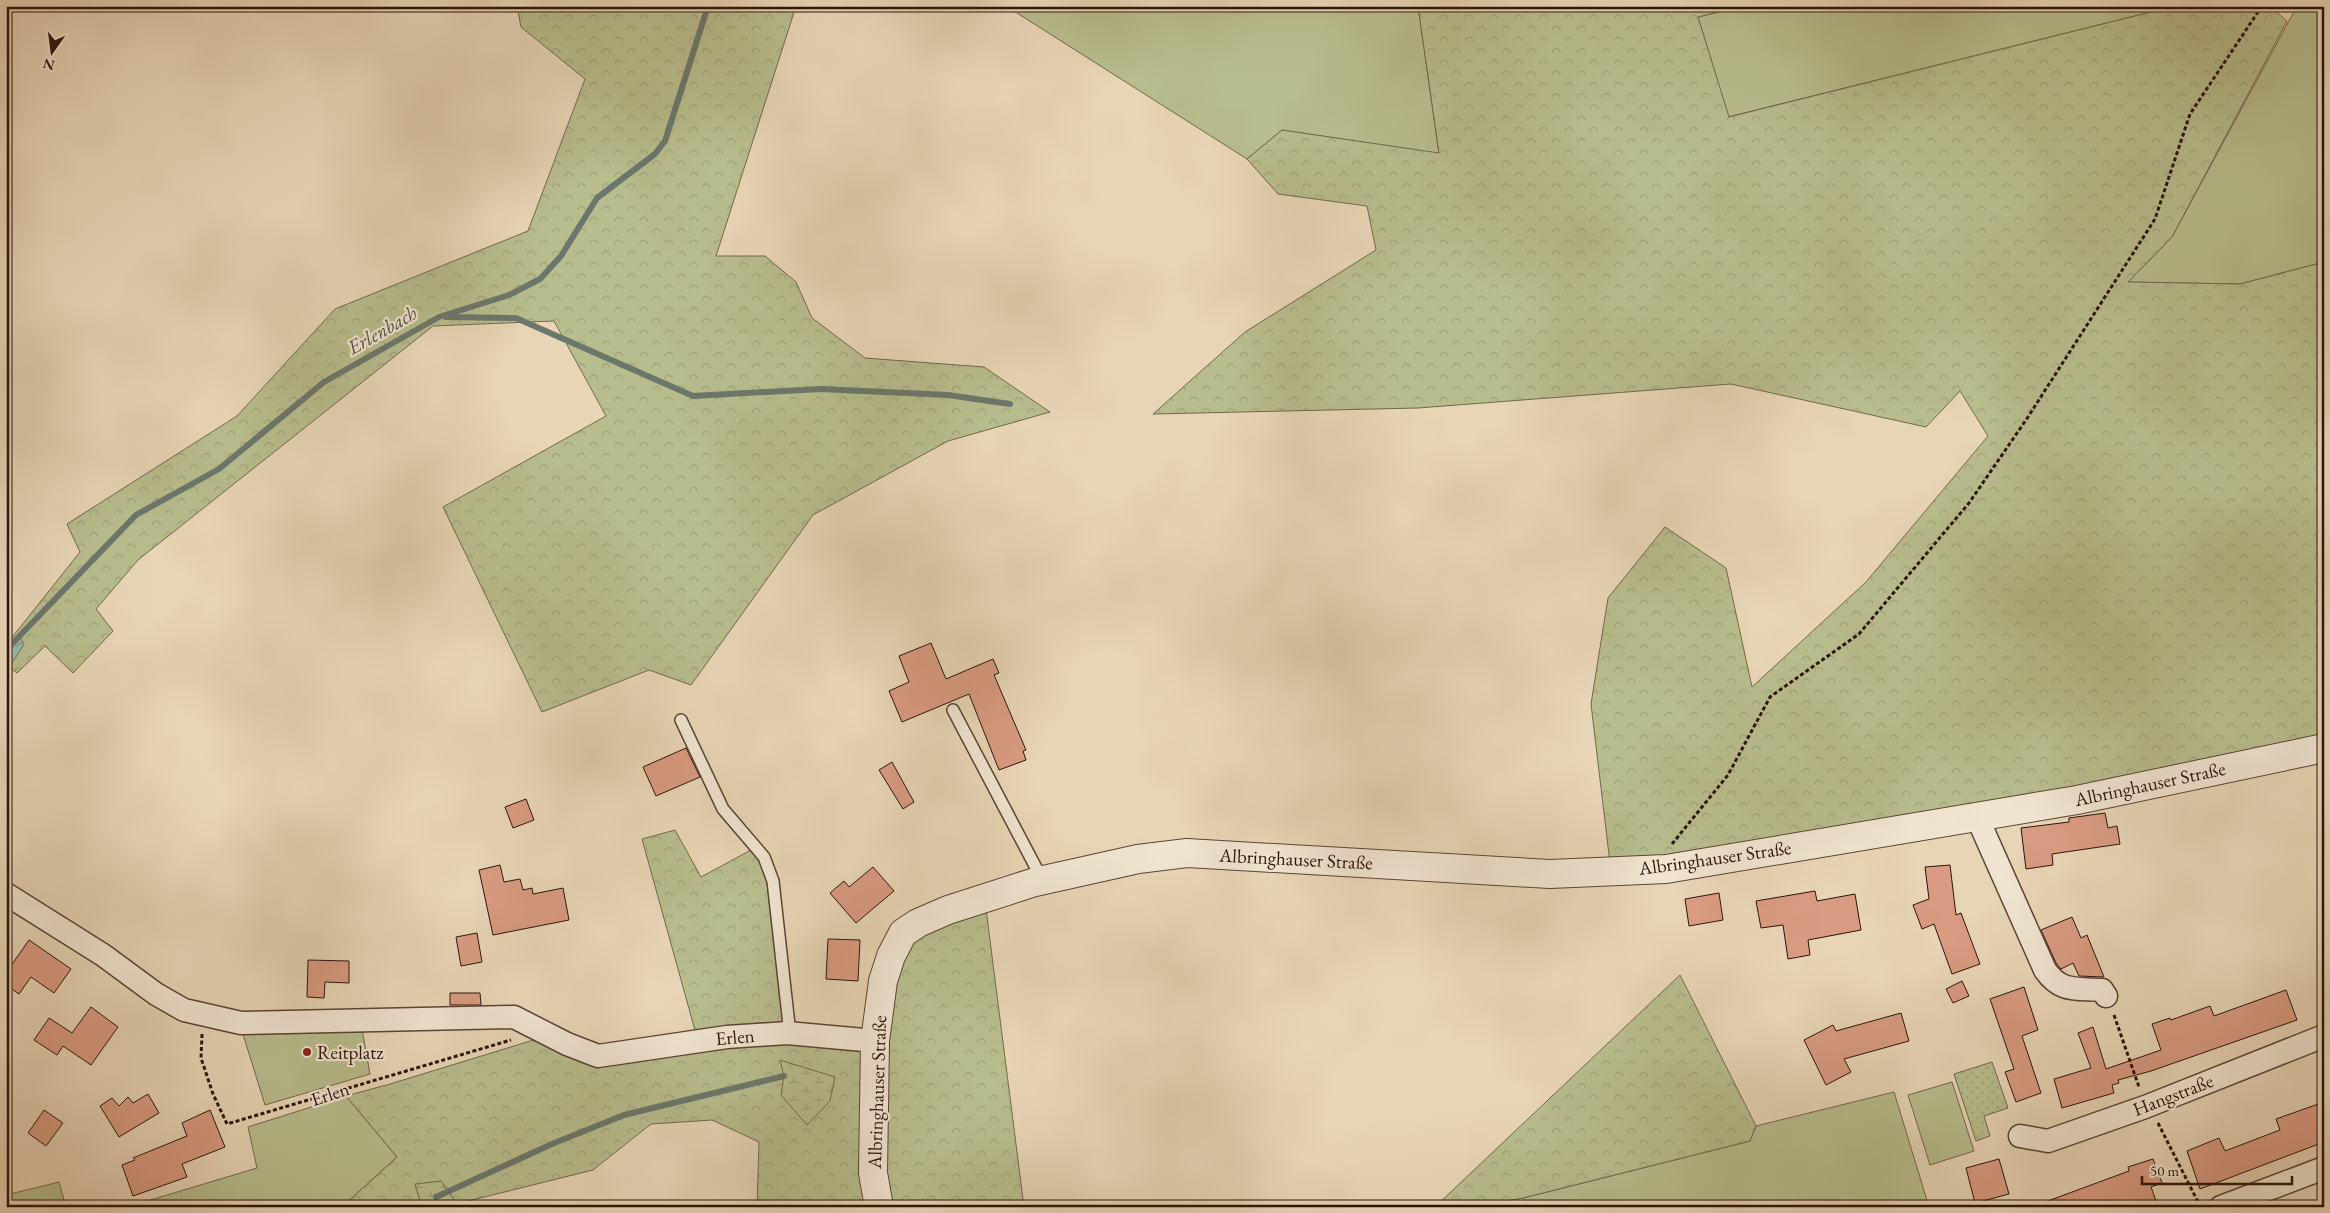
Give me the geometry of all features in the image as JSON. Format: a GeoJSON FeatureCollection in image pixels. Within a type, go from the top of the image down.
{"type":"FeatureCollection","features":[{"type":"Feature","properties":{"kind":"street","name":"Albringhauser Straße"},"geometry":{"type":"LineString","coordinates":[[879,1207],[873,1173],[875,1041],[883,980],[891,956],[903,933],[918,923],[948,910],[1043,881],[1138,859],[1187,853],[1550,874],[1666,869],[2077,800],[2324,748]]}},
{"type":"Feature","properties":{"kind":"street"},"geometry":{"type":"LineString","coordinates":[[1976,817],[2045,970],[2053,982],[2061,987],[2102,990],[2106,996]]}},
{"type":"Feature","properties":{"kind":"street","name":"Erlen"},"geometry":{"type":"LineString","coordinates":[[6,894],[103,956],[156,994],[184,1010],[202,1016],[240,1023],[514,1017],[567,1044],[598,1056],[718,1038],[790,1034],[875,1041]]}},
{"type":"Feature","properties":{"kind":"street","name":"Hangstraße"},"geometry":{"type":"LineString","coordinates":[[2020,1136],[2048,1141],[2147,1106],[2324,1036]]}},
{"type":"Feature","properties":{"kind":"street"},"geometry":{"type":"LineString","coordinates":[[2221,1207],[2324,1168]]}},
{"type":"Feature","properties":{"kind":"lane"},"geometry":{"type":"LineString","coordinates":[[953,710],[1043,881]]}},
{"type":"Feature","properties":{"kind":"lane"},"geometry":{"type":"LineString","coordinates":[[681,720],[723,809],[764,857],[773,881],[790,1034]]}},
{"type":"Feature","properties":{"kind":"path"},"geometry":{"type":"LineString","coordinates":[[1666,869],[1664,854],[1728,775],[1770,697],[1860,634],[1962,511],[1984,481],[2026,420],[2155,220],[2190,114],[2262,6]]}},
{"type":"Feature","properties":{"kind":"path"},"geometry":{"type":"LineString","coordinates":[[2106,996],[2147,1106],[2200,1207]]}},
{"type":"Feature","properties":{"kind":"path","name":"Erlen"},"geometry":{"type":"LineString","coordinates":[[202,1016],[201,1058],[213,1094],[228,1124],[542,1030]]}},
{"type":"Feature","properties":{"kind":"green space"},"geometry":{"type":"Polygon","coordinates":[[[517,6],[796,6],[716,256],[765,256],[796,282],[812,318],[865,358],[984,367],[1050,412],[948,441],[813,515],[691,685],[649,670],[542,712],[443,507],[606,416],[554,321],[433,326],[138,560],[96,609],[113,631],[73,673],[45,646],[17,673],[6,664],[6,645],[80,552],[67,524],[237,416],[335,309],[528,231],[585,79],[521,27],[517,6]]]}},
{"type":"Feature","properties":{"kind":"green space"},"geometry":{"type":"Polygon","coordinates":[[[1006,6],[1418,6],[1439,154],[1282,130],[1247,159],[1006,6]]]}},
{"type":"Feature","properties":{"kind":"green space"},"geometry":{"type":"Polygon","coordinates":[[[1418,6],[1743,6],[1698,17],[1729,117],[2175,6],[2269,6],[2287,21],[2172,237],[2128,282],[2240,284],[2324,262],[2324,736],[2049,795],[1694,859],[1610,863],[1591,704],[1608,598],[1665,527],[1726,568],[1752,687],[1866,582],[1988,436],[1960,391],[1926,427],[1731,384],[1418,408],[1153,414],[1245,332],[1376,250],[1367,206],[1278,194],[1247,159],[1282,130],[1439,153],[1418,6]]]}},
{"type":"Feature","properties":{"kind":"green space"},"geometry":{"type":"Polygon","coordinates":[[[1743,6],[2175,6],[1728,117],[1698,17],[1743,6]]]}},
{"type":"Feature","properties":{"kind":"green space"},"geometry":{"type":"Polygon","coordinates":[[[2297,6],[2324,6],[2324,262],[2240,284],[2128,282],[2172,237],[2297,6]]]}},
{"type":"Feature","properties":{"kind":"green space"},"geometry":{"type":"Polygon","coordinates":[[[675,830],[701,877],[751,850],[759,860],[767,882],[784,1027],[696,1034],[642,839],[675,830]]]}},
{"type":"Feature","properties":{"kind":"green space"},"geometry":{"type":"Polygon","coordinates":[[[986,909],[1024,1207],[757,1207],[759,1142],[712,1120],[651,1124],[593,1170],[444,1207],[342,1207],[397,1157],[346,1096],[540,1038],[595,1061],[803,1040],[885,1045],[892,981],[907,943],[926,930],[986,909]]]}},
{"type":"Feature","properties":{"kind":"green space"},"geometry":{"type":"Polygon","coordinates":[[[1680,975],[1756,1126],[1750,1141],[1523,1198],[1477,1207],[1435,1207],[1680,975]]]}},
{"type":"Feature","properties":{"kind":"green space","name":"Reitplatz"},"geometry":{"type":"Polygon","coordinates":[[[362,1029],[370,1074],[265,1105],[242,1031],[362,1029]]]}},
{"type":"Feature","properties":{"kind":"green space"},"geometry":{"type":"Polygon","coordinates":[[[780,1060],[835,1077],[830,1101],[807,1125],[781,1095],[784,1076],[780,1060]]]}},
{"type":"Feature","properties":{"kind":"green space"},"geometry":{"type":"Polygon","coordinates":[[[1992,1062],[2008,1108],[1984,1116],[1990,1136],[1976,1141],[1954,1074],[1992,1062]]]}},
{"type":"Feature","properties":{"kind":"green space"},"geometry":{"type":"Polygon","coordinates":[[[1952,1082],[1974,1151],[1930,1165],[1908,1095],[1952,1082]]]}},
{"type":"Feature","properties":{"kind":"green space"},"geometry":{"type":"Polygon","coordinates":[[[1894,1092],[1929,1207],[1525,1207],[1523,1198],[1750,1141],[1756,1126],[1894,1092]]]}},
{"type":"Feature","properties":{"kind":"green space"},"geometry":{"type":"Polygon","coordinates":[[[346,1096],[397,1157],[342,1207],[127,1207],[257,1168],[248,1127],[346,1096]]]}},
{"type":"Feature","properties":{"kind":"green space"},"geometry":{"type":"Polygon","coordinates":[[[441,1181],[457,1204],[444,1207],[422,1207],[415,1184],[441,1181]]]}},
{"type":"Feature","properties":{"kind":"green space"},"geometry":{"type":"Polygon","coordinates":[[[59,1182],[66,1207],[6,1207],[6,1195],[59,1182]]]}},
{"type":"Feature","properties":{"kind":"water"},"geometry":{"type":"Polygon","coordinates":[[[15,638],[21,639],[24,644],[6,673],[6,651],[15,638]]]}},
{"type":"Feature","properties":{"kind":"building"},"geometry":{"type":"Polygon","coordinates":[[[931,643],[946,679],[993,659],[999,673],[994,675],[1026,750],[1023,751],[1026,760],[999,770],[969,694],[902,722],[889,691],[909,682],[899,656],[931,643]]]}},
{"type":"Feature","properties":{"kind":"building"},"geometry":{"type":"Polygon","coordinates":[[[686,748],[700,777],[656,796],[643,767],[686,748]]]}},
{"type":"Feature","properties":{"kind":"building"},"geometry":{"type":"Polygon","coordinates":[[[892,762],[914,802],[903,809],[879,770],[892,762]]]}},
{"type":"Feature","properties":{"kind":"building"},"geometry":{"type":"Polygon","coordinates":[[[526,799],[534,820],[513,828],[505,807],[526,799]]]}},
{"type":"Feature","properties":{"kind":"building"},"geometry":{"type":"Polygon","coordinates":[[[2105,813],[2108,828],[2117,826],[2120,844],[2052,854],[2053,865],[2026,869],[2021,828],[2069,822],[2069,818],[2105,813]]]}},
{"type":"Feature","properties":{"kind":"building"},"geometry":{"type":"Polygon","coordinates":[[[500,865],[504,882],[520,879],[523,890],[532,888],[533,894],[563,888],[569,920],[493,935],[479,870],[500,865]]]}},
{"type":"Feature","properties":{"kind":"building"},"geometry":{"type":"Polygon","coordinates":[[[1950,865],[1956,915],[1961,913],[1980,964],[1952,974],[1934,924],[1922,929],[1913,905],[1929,899],[1925,867],[1950,865]]]}},
{"type":"Feature","properties":{"kind":"building"},"geometry":{"type":"Polygon","coordinates":[[[873,867],[894,891],[856,923],[830,893],[844,881],[849,887],[873,867]]]}},
{"type":"Feature","properties":{"kind":"building"},"geometry":{"type":"Polygon","coordinates":[[[1815,891],[1817,901],[1855,894],[1861,930],[1808,940],[1810,955],[1788,959],[1783,925],[1761,928],[1756,901],[1815,891]]]}},
{"type":"Feature","properties":{"kind":"building"},"geometry":{"type":"Polygon","coordinates":[[[1719,893],[1723,920],[1689,926],[1685,899],[1719,893]]]}},
{"type":"Feature","properties":{"kind":"building"},"geometry":{"type":"Polygon","coordinates":[[[2072,917],[2081,938],[2087,935],[2104,977],[2079,976],[2073,963],[2061,969],[2056,963],[2041,930],[2072,917]]]}},
{"type":"Feature","properties":{"kind":"building"},"geometry":{"type":"Polygon","coordinates":[[[477,933],[482,962],[461,966],[456,937],[477,933]]]}},
{"type":"Feature","properties":{"kind":"building"},"geometry":{"type":"Polygon","coordinates":[[[828,939],[860,940],[858,981],[826,979],[828,939]]]}},
{"type":"Feature","properties":{"kind":"building"},"geometry":{"type":"Polygon","coordinates":[[[29,940],[71,969],[54,993],[31,977],[19,994],[6,985],[6,973],[29,940]]]}},
{"type":"Feature","properties":{"kind":"building"},"geometry":{"type":"Polygon","coordinates":[[[308,960],[349,961],[349,983],[325,982],[324,998],[307,997],[308,960]]]}},
{"type":"Feature","properties":{"kind":"building"},"geometry":{"type":"Polygon","coordinates":[[[1962,981],[1969,996],[1953,1003],[1946,989],[1962,981]]]}},
{"type":"Feature","properties":{"kind":"building"},"geometry":{"type":"Polygon","coordinates":[[[2024,987],[2038,1030],[2022,1036],[2041,1093],[2016,1102],[2005,1072],[2014,1069],[1990,999],[2024,987]]]}},
{"type":"Feature","properties":{"kind":"building"},"geometry":{"type":"Polygon","coordinates":[[[2286,990],[2297,1020],[2151,1071],[2118,1080],[2119,1083],[2112,1085],[2114,1093],[2062,1108],[2054,1079],[2091,1068],[2078,1033],[2093,1027],[2106,1069],[2161,1050],[2152,1024],[2170,1018],[2171,1020],[2210,1006],[2214,1016],[2286,990]]]}},
{"type":"Feature","properties":{"kind":"building"},"geometry":{"type":"Polygon","coordinates":[[[450,993],[480,993],[481,1005],[450,1005],[450,993]]]}},
{"type":"Feature","properties":{"kind":"building"},"geometry":{"type":"Polygon","coordinates":[[[91,1007],[118,1027],[91,1065],[63,1046],[57,1055],[34,1040],[49,1018],[72,1033],[91,1007]]]}},
{"type":"Feature","properties":{"kind":"building"},"geometry":{"type":"Polygon","coordinates":[[[1901,1013],[1909,1041],[1844,1059],[1851,1072],[1826,1085],[1804,1040],[1833,1025],[1836,1031],[1901,1013]]]}},
{"type":"Feature","properties":{"kind":"building"},"geometry":{"type":"Polygon","coordinates":[[[148,1094],[159,1113],[119,1137],[100,1106],[112,1098],[119,1106],[128,1097],[133,1103],[148,1094]]]}},
{"type":"Feature","properties":{"kind":"building"},"geometry":{"type":"Polygon","coordinates":[[[2324,1102],[2324,1142],[2200,1189],[2187,1151],[2219,1138],[2225,1151],[2280,1130],[2276,1119],[2324,1102]]]}},
{"type":"Feature","properties":{"kind":"building"},"geometry":{"type":"Polygon","coordinates":[[[44,1110],[63,1123],[46,1146],[28,1133],[44,1110]]]}},
{"type":"Feature","properties":{"kind":"building"},"geometry":{"type":"Polygon","coordinates":[[[210,1110],[225,1147],[182,1164],[187,1177],[133,1196],[122,1165],[135,1160],[133,1158],[187,1136],[182,1123],[210,1110]]]}},
{"type":"Feature","properties":{"kind":"building"},"geometry":{"type":"Polygon","coordinates":[[[1999,1159],[2009,1194],[1975,1203],[1966,1168],[1999,1159]]]}},
{"type":"Feature","properties":{"kind":"building"},"geometry":{"type":"Polygon","coordinates":[[[2153,1159],[2162,1183],[2151,1187],[2156,1201],[2141,1207],[2037,1207],[2037,1205],[2129,1171],[2128,1167],[2153,1159]]]}},
{"type":"Feature","properties":{"kind":"waterway","name":"Erlenbach"},"geometry":{"type":"LineString","coordinates":[[6,650],[136,515],[219,469],[324,382],[439,317],[509,295],[540,279],[561,256],[597,198],[655,154],[665,141],[708,6]]}},
{"type":"Feature","properties":{"kind":"waterway"},"geometry":{"type":"LineString","coordinates":[[446,317],[516,318],[693,396],[821,389],[948,395],[1010,404]]}},
{"type":"Feature","properties":{"kind":"waterway"},"geometry":{"type":"LineString","coordinates":[[436,1197],[552,1144],[624,1115],[784,1076]]}},
{"type":"Feature","properties":{"kind":"place","name":"Reitplatz"},"geometry":{"type":"Point","coordinates":[307,1052]}}]}
